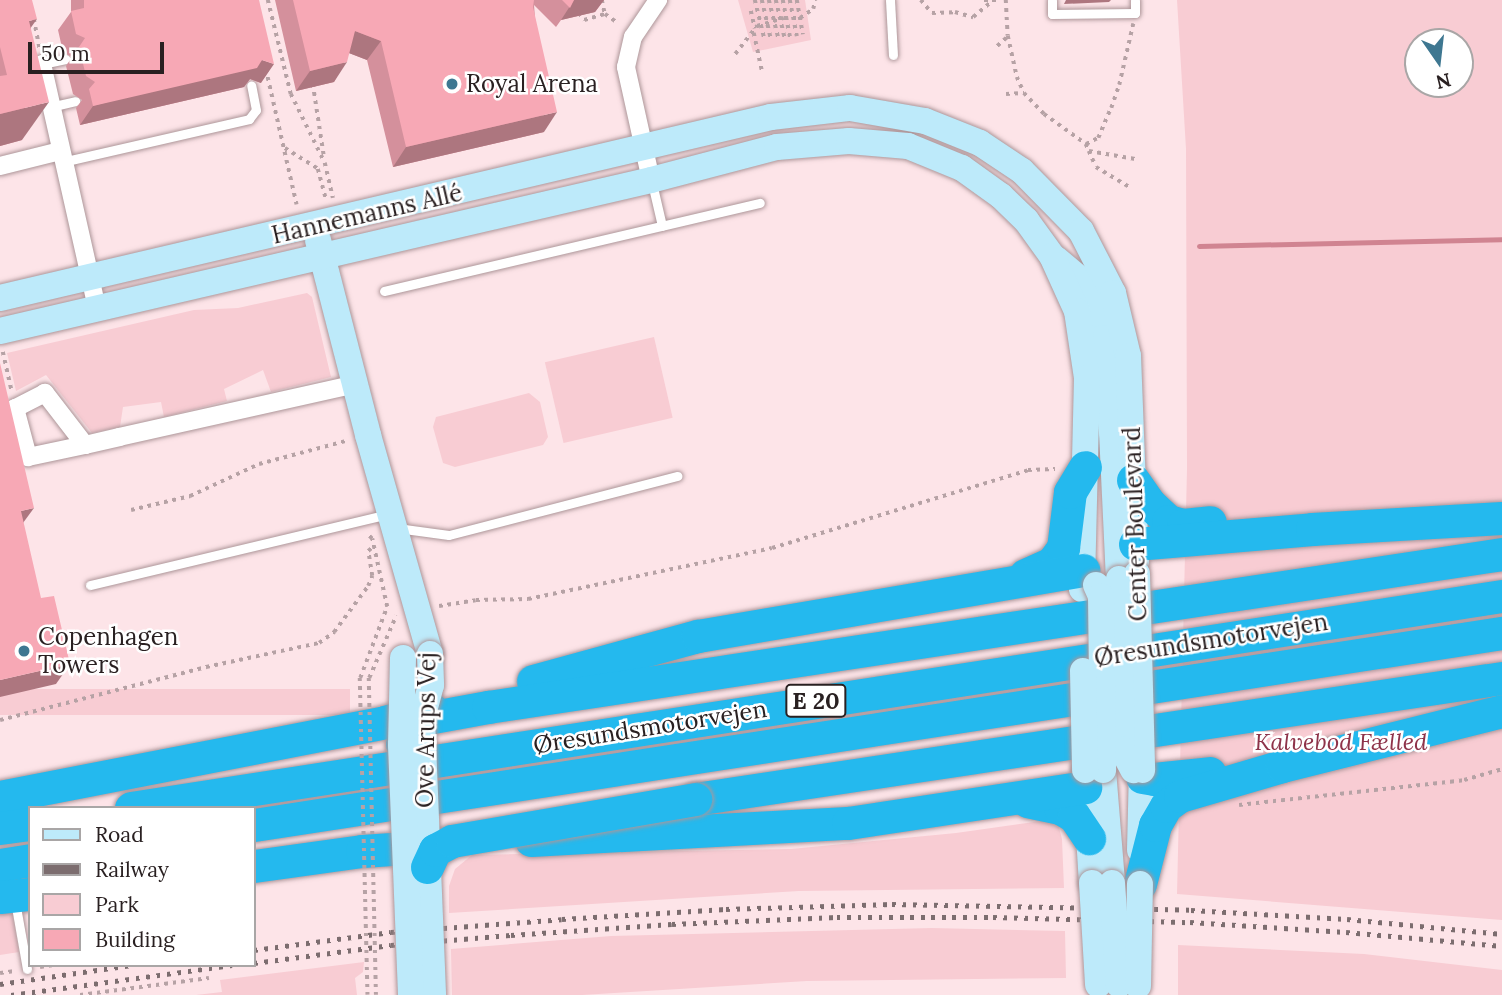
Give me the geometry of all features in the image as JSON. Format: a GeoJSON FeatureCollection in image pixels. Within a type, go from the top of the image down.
{"type":"FeatureCollection","features":[{"type":"Feature","properties":{"kind":"highway"},"geometry":{"type":"LineString","coordinates":[[981,587],[1035,573],[1052,564],[1063,548],[1070,492],[1085,467]]}},
{"type":"Feature","properties":{"kind":"highway"},"geometry":{"type":"LineString","coordinates":[[1133,480],[1168,521],[1183,525],[1370,509],[1456,520]]}},
{"type":"Feature","properties":{"kind":"highway"},"geometry":{"type":"LineString","coordinates":[[0,797],[385,722],[698,636],[981,587],[1456,520],[1502,518]]}},
{"type":"Feature","properties":{"kind":"highway"},"geometry":{"type":"LineString","coordinates":[[401,745],[410,730],[422,719],[694,674],[1502,554]]}},
{"type":"Feature","properties":{"kind":"highway","name":"Øresundsmotorvejen"},"geometry":{"type":"LineString","coordinates":[[144,806],[1502,596]]}},
{"type":"Feature","properties":{"kind":"highway","name":"Øresundsmotorvejen"},"geometry":{"type":"LineString","coordinates":[[256,825],[1502,633]]}},
{"type":"Feature","properties":{"kind":"highway"},"geometry":{"type":"LineString","coordinates":[[427,867],[435,850],[452,841],[695,799],[1502,678]]}},
{"type":"Feature","properties":{"kind":"highway"},"geometry":{"type":"LineString","coordinates":[[1114,883],[1166,806],[1180,796],[1282,766],[1502,712]]}},
{"type":"Feature","properties":{"kind":"highway"},"geometry":{"type":"LineString","coordinates":[[1139,772],[1154,779],[1282,766]]}},
{"type":"Feature","properties":{"kind":"highway"},"geometry":{"type":"LineString","coordinates":[[256,866],[362,851],[595,835],[848,823],[1017,800],[1094,778]]}},
{"type":"Feature","properties":{"kind":"highway"},"geometry":{"type":"LineString","coordinates":[[1017,800],[1060,808],[1074,816],[1088,838]]}},
{"type":"Feature","properties":{"kind":"highway"},"geometry":{"type":"LineString","coordinates":[[0,828],[28,824]]}},
{"type":"Feature","properties":{"kind":"highway"},"geometry":{"type":"LineString","coordinates":[[0,865],[28,860]]}},
{"type":"Feature","properties":{"kind":"street"},"geometry":{"type":"LineString","coordinates":[[651,180],[627,75],[627,58],[634,35],[658,0]]}},
{"type":"Feature","properties":{"kind":"street"},"geometry":{"type":"LineString","coordinates":[[42,64],[97,308]]}},
{"type":"Feature","properties":{"kind":"street","name":"Hannemanns Allé"},"geometry":{"type":"LineString","coordinates":[[0,298],[326,216],[644,148],[771,117],[850,108],[925,121],[980,143],[1022,171]]}},
{"type":"Feature","properties":{"kind":"street","name":"Hannemanns Allé"},"geometry":{"type":"LineString","coordinates":[[0,331],[651,180],[777,147],[849,141],[908,146],[962,168],[1001,196]]}},
{"type":"Feature","properties":{"kind":"street"},"geometry":{"type":"LineString","coordinates":[[0,166],[61,156]]}},
{"type":"Feature","properties":{"kind":"street"},"geometry":{"type":"LineString","coordinates":[[1001,196],[1022,171]]}},
{"type":"Feature","properties":{"kind":"street","name":"Center Boulevard"},"geometry":{"type":"LineString","coordinates":[[1022,171],[1082,231],[1113,293],[1128,356],[1133,480],[1110,570],[1088,838],[1114,883],[1119,990]]}},
{"type":"Feature","properties":{"kind":"street","name":"Center Boulevard"},"geometry":{"type":"LineString","coordinates":[[1001,196],[1026,220],[1052,256],[1077,311],[1087,364],[1085,467],[1110,570],[1139,772],[1114,883],[1119,990]]}},
{"type":"Feature","properties":{"kind":"street","name":"Ove Arups Vej"},"geometry":{"type":"LineString","coordinates":[[326,216],[322,256],[368,435],[402,553],[411,618],[403,658],[401,745],[411,995]]}},
{"type":"Feature","properties":{"kind":"street"},"geometry":{"type":"LineString","coordinates":[[1052,256],[1085,283],[1102,338],[1112,432],[1110,570]]}},
{"type":"Feature","properties":{"kind":"street"},"geometry":{"type":"LineString","coordinates":[[85,444],[45,393],[15,408],[27,457],[356,384]]}},
{"type":"Feature","properties":{"kind":"street","name":"Ove Arups Vej"},"geometry":{"type":"LineString","coordinates":[[402,553],[409,610],[430,654],[429,701],[422,719],[433,995]]}},
{"type":"Feature","properties":{"kind":"street"},"geometry":{"type":"LineString","coordinates":[[1114,883],[1094,778],[1139,772]]}},
{"type":"Feature","properties":{"kind":"lane"},"geometry":{"type":"LineString","coordinates":[[890,0],[893,55]]}},
{"type":"Feature","properties":{"kind":"lane"},"geometry":{"type":"LineString","coordinates":[[1052,0],[1052,14],[1135,13],[1135,0]]}},
{"type":"Feature","properties":{"kind":"lane"},"geometry":{"type":"LineString","coordinates":[[42,64],[65,59]]}},
{"type":"Feature","properties":{"kind":"lane"},"geometry":{"type":"LineString","coordinates":[[61,156],[252,116],[256,110],[251,85]]}},
{"type":"Feature","properties":{"kind":"lane"},"geometry":{"type":"LineString","coordinates":[[50,107],[75,101]]}},
{"type":"Feature","properties":{"kind":"lane"},"geometry":{"type":"LineString","coordinates":[[651,180],[662,226]]}},
{"type":"Feature","properties":{"kind":"lane"},"geometry":{"type":"LineString","coordinates":[[384,291],[761,203]]}},
{"type":"Feature","properties":{"kind":"lane"},"geometry":{"type":"LineString","coordinates":[[90,585],[362,520],[393,520],[449,535],[677,476]]}},
{"type":"Feature","properties":{"kind":"lane"},"geometry":{"type":"LineString","coordinates":[[15,896],[27,969]]}},
{"type":"Feature","properties":{"kind":"path"},"geometry":{"type":"LineString","coordinates":[[268,0],[291,93],[325,163]]}},
{"type":"Feature","properties":{"kind":"path"},"geometry":{"type":"LineString","coordinates":[[602,0],[605,14],[618,23]]}},
{"type":"Feature","properties":{"kind":"path"},"geometry":{"type":"LineString","coordinates":[[755,0],[765,41]]}},
{"type":"Feature","properties":{"kind":"path"},"geometry":{"type":"LineString","coordinates":[[762,0],[771,39]]}},
{"type":"Feature","properties":{"kind":"path"},"geometry":{"type":"LineString","coordinates":[[769,0],[778,37]]}},
{"type":"Feature","properties":{"kind":"path"},"geometry":{"type":"LineString","coordinates":[[776,0],[785,39]]}},
{"type":"Feature","properties":{"kind":"path"},"geometry":{"type":"LineString","coordinates":[[783,0],[790,37]]}},
{"type":"Feature","properties":{"kind":"path"},"geometry":{"type":"LineString","coordinates":[[790,0],[797,36]]}},
{"type":"Feature","properties":{"kind":"path"},"geometry":{"type":"LineString","coordinates":[[797,0],[803,34]]}},
{"type":"Feature","properties":{"kind":"path"},"geometry":{"type":"LineString","coordinates":[[735,54],[761,25],[780,19],[800,18],[813,9],[815,0]]}},
{"type":"Feature","properties":{"kind":"path"},"geometry":{"type":"LineString","coordinates":[[921,0],[932,13],[955,12],[972,17],[992,1]]}},
{"type":"Feature","properties":{"kind":"path"},"geometry":{"type":"LineString","coordinates":[[982,9],[982,0],[999,0]]}},
{"type":"Feature","properties":{"kind":"path"},"geometry":{"type":"LineString","coordinates":[[1006,0],[1009,36],[1017,77],[1024,93],[1044,114],[1086,144],[1096,167],[1131,188]]}},
{"type":"Feature","properties":{"kind":"path"},"geometry":{"type":"LineString","coordinates":[[576,10],[584,20],[605,14]]}},
{"type":"Feature","properties":{"kind":"path"},"geometry":{"type":"LineString","coordinates":[[751,11],[762,70]]}},
{"type":"Feature","properties":{"kind":"path"},"geometry":{"type":"LineString","coordinates":[[33,13],[42,64]]}},
{"type":"Feature","properties":{"kind":"path"},"geometry":{"type":"LineString","coordinates":[[1086,144],[1098,138],[1119,85],[1135,13]]}},
{"type":"Feature","properties":{"kind":"path"},"geometry":{"type":"LineString","coordinates":[[622,30],[626,22]]}},
{"type":"Feature","properties":{"kind":"path"},"geometry":{"type":"LineString","coordinates":[[996,46],[1009,36]]}},
{"type":"Feature","properties":{"kind":"path"},"geometry":{"type":"LineString","coordinates":[[316,74],[312,87],[325,163],[326,216]]}},
{"type":"Feature","properties":{"kind":"path"},"geometry":{"type":"LineString","coordinates":[[1006,94],[1024,93]]}},
{"type":"Feature","properties":{"kind":"path"},"geometry":{"type":"LineString","coordinates":[[284,147],[318,169],[326,216]]}},
{"type":"Feature","properties":{"kind":"path"},"geometry":{"type":"LineString","coordinates":[[1089,151],[1135,159]]}},
{"type":"Feature","properties":{"kind":"path"},"geometry":{"type":"LineString","coordinates":[[1,344],[15,408]]}},
{"type":"Feature","properties":{"kind":"path"},"geometry":{"type":"LineString","coordinates":[[131,510],[190,496],[259,464],[368,435]]}},
{"type":"Feature","properties":{"kind":"path"},"geometry":{"type":"LineString","coordinates":[[376,995],[369,678],[409,610],[476,600],[528,599],[772,548],[1028,470],[1085,467]]}},
{"type":"Feature","properties":{"kind":"path"},"geometry":{"type":"LineString","coordinates":[[362,520],[374,546],[387,607],[360,678],[368,995]]}},
{"type":"Feature","properties":{"kind":"path"},"geometry":{"type":"LineString","coordinates":[[0,720],[205,667],[319,643],[334,632],[368,586],[372,576],[368,551],[374,546]]}},
{"type":"Feature","properties":{"kind":"path"},"geometry":{"type":"LineString","coordinates":[[1234,802],[1243,807],[1450,782],[1502,769]]}},
{"type":"Feature","properties":{"kind":"path"},"geometry":{"type":"LineString","coordinates":[[80,995],[209,978]]}},
{"type":"Feature","properties":{"kind":"green space"},"geometry":{"type":"Polygon","coordinates":[[[738,0],[805,0],[811,40],[753,52],[738,0]]]}},
{"type":"Feature","properties":{"kind":"green space","name":"Kalvebod Fælled"},"geometry":{"type":"Polygon","coordinates":[[[1177,0],[1502,0],[1502,920],[1177,894],[1187,469],[1186,149],[1177,0]]]}},
{"type":"Feature","properties":{"kind":"green space"},"geometry":{"type":"Polygon","coordinates":[[[307,293],[312,297],[331,377],[271,392],[263,370],[224,389],[227,401],[164,417],[161,402],[123,407],[120,427],[92,433],[46,375],[16,391],[7,353],[194,310],[238,308],[307,293]]]}},
{"type":"Feature","properties":{"kind":"green space"},"geometry":{"type":"Polygon","coordinates":[[[654,337],[673,418],[564,443],[545,362],[654,337]]]}},
{"type":"Feature","properties":{"kind":"green space"},"geometry":{"type":"Polygon","coordinates":[[[529,393],[540,402],[548,437],[543,445],[455,467],[443,463],[433,427],[436,417],[529,393]]]}},
{"type":"Feature","properties":{"kind":"green space"},"geometry":{"type":"Polygon","coordinates":[[[0,689],[350,689],[350,715],[0,715],[0,689]]]}},
{"type":"Feature","properties":{"kind":"green space"},"geometry":{"type":"Polygon","coordinates":[[[1048,820],[1058,824],[1062,839],[1064,888],[799,891],[449,913],[449,886],[455,869],[472,855],[791,849],[956,833],[1048,820]]]}},
{"type":"Feature","properties":{"kind":"green space"},"geometry":{"type":"Polygon","coordinates":[[[11,906],[19,952],[0,955],[0,907],[11,906]]]}},
{"type":"Feature","properties":{"kind":"green space"},"geometry":{"type":"Polygon","coordinates":[[[932,928],[1065,931],[1066,978],[807,981],[582,995],[452,995],[451,949],[611,936],[932,928]]]}},
{"type":"Feature","properties":{"kind":"green space"},"geometry":{"type":"Polygon","coordinates":[[[1178,945],[1364,954],[1502,970],[1502,995],[1178,995],[1178,945]]]}},
{"type":"Feature","properties":{"kind":"green space"},"geometry":{"type":"Polygon","coordinates":[[[364,962],[363,972],[355,978],[357,995],[196,995],[222,992],[220,980],[364,962]]]}},
{"type":"Feature","properties":{"kind":"building"},"geometry":{"type":"Polygon","coordinates":[[[0,0],[32,0],[37,19],[29,21],[49,102],[0,114],[0,76],[7,75],[0,47],[0,0]]]}},
{"type":"Feature","properties":{"kind":"building"},"geometry":{"type":"Polygon","coordinates":[[[84,0],[259,0],[274,64],[262,60],[257,68],[93,106],[89,89],[95,82],[86,76],[79,47],[85,38],[76,34],[71,11],[84,8],[84,0]]]}},
{"type":"Feature","properties":{"kind":"building","name":"Royal Arena"},"geometry":{"type":"Polygon","coordinates":[[[293,0],[534,0],[533,7],[557,112],[406,147],[381,41],[355,31],[347,62],[310,71],[293,0]]]}},
{"type":"Feature","properties":{"kind":"building"},"geometry":{"type":"Polygon","coordinates":[[[562,0],[574,0],[570,8],[562,0]]]}},
{"type":"Feature","properties":{"kind":"building"},"geometry":{"type":"Polygon","coordinates":[[[0,363],[34,508],[21,511],[41,598],[54,596],[70,664],[0,680],[0,363]]]}},
{"type":"Feature","properties":{"kind":"waterway"},"geometry":{"type":"LineString","coordinates":[[1199,246],[1502,239]]}},
{"type":"Feature","properties":{"kind":"railway"},"geometry":{"type":"LineString","coordinates":[[256,950],[391,932],[562,919],[726,909],[892,904],[1191,910],[1347,919],[1502,934]]}},
{"type":"Feature","properties":{"kind":"railway"},"geometry":{"type":"LineString","coordinates":[[256,963],[391,945],[511,935],[672,924],[837,917],[993,917],[1190,922],[1502,946]]}},
{"type":"Feature","properties":{"kind":"railway"},"geometry":{"type":"LineString","coordinates":[[0,984],[118,967]]}},
{"type":"Feature","properties":{"kind":"railway"},"geometry":{"type":"LineString","coordinates":[[11,995],[217,967]]}},
{"type":"Feature","properties":{"kind":"place","name":"Royal Arena"},"geometry":{"type":"Point","coordinates":[452,84]}},
{"type":"Feature","properties":{"kind":"place","name":"Copenhagen Towers"},"geometry":{"type":"Point","coordinates":[24,651]}}]}
